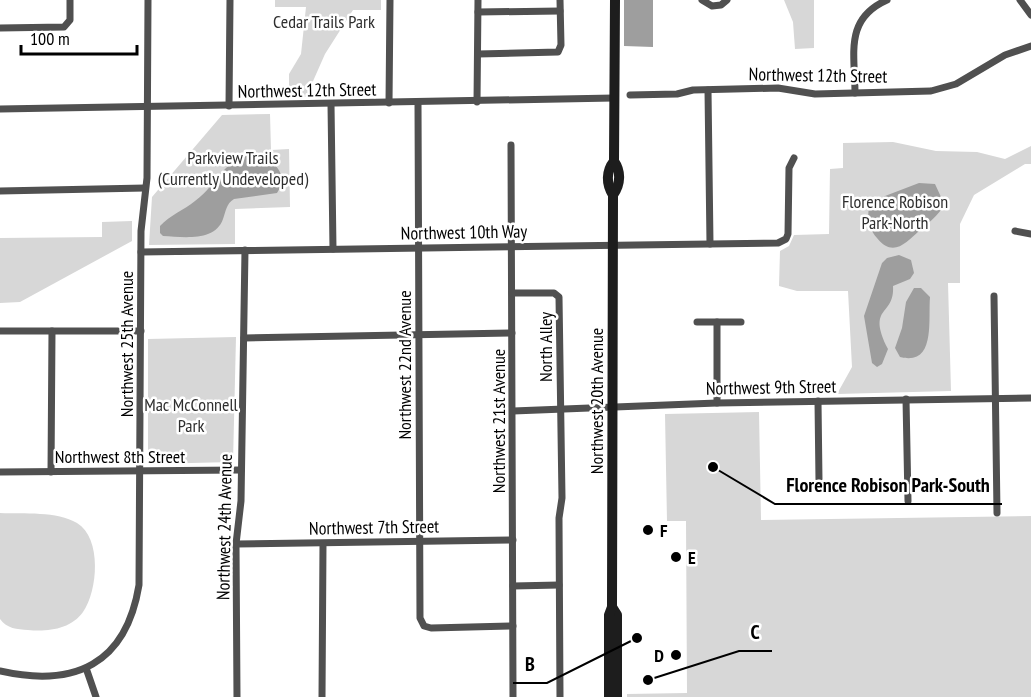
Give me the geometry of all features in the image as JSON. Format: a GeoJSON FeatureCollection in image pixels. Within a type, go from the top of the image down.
{"type":"FeatureCollection","features":[{"type":"Feature","properties":{"kind":"street"},"geometry":{"type":"LineString","coordinates":[[0,28],[64,27],[70,20],[70,0]]}},
{"type":"Feature","properties":{"kind":"street","name":"Northwest 25th Avenue"},"geometry":{"type":"LineString","coordinates":[[86,668],[115,645],[128,627],[139,585],[141,252],[145,189],[148,0]]}},
{"type":"Feature","properties":{"kind":"street"},"geometry":{"type":"LineString","coordinates":[[229,106],[230,0]]}},
{"type":"Feature","properties":{"kind":"street"},"geometry":{"type":"LineString","coordinates":[[389,103],[390,0]]}},
{"type":"Feature","properties":{"kind":"street"},"geometry":{"type":"LineString","coordinates":[[477,102],[478,0]]}},
{"type":"Feature","properties":{"kind":"street"},"geometry":{"type":"LineString","coordinates":[[478,54],[558,52],[561,45],[560,0]]}},
{"type":"Feature","properties":{"kind":"street","name":"Northwest 20th Avenue"},"geometry":{"type":"LineString","coordinates":[[609,697],[609,615],[612,607],[612,245],[613,195],[618,188],[619,168],[614,161],[615,0]]}},
{"type":"Feature","properties":{"kind":"street"},"geometry":{"type":"LineString","coordinates":[[702,0],[717,6],[727,0]]}},
{"type":"Feature","properties":{"kind":"street"},"geometry":{"type":"LineString","coordinates":[[855,93],[855,34],[861,18],[871,8],[887,0]]}},
{"type":"Feature","properties":{"kind":"street"},"geometry":{"type":"LineString","coordinates":[[1020,0],[1031,15]]}},
{"type":"Feature","properties":{"kind":"street"},"geometry":{"type":"LineString","coordinates":[[478,12],[560,11]]}},
{"type":"Feature","properties":{"kind":"street","name":"Northwest 12th Street"},"geometry":{"type":"LineString","coordinates":[[630,95],[778,88],[803,93],[922,92],[946,88],[975,75],[1012,51],[1031,46]]}},
{"type":"Feature","properties":{"kind":"street"},"geometry":{"type":"LineString","coordinates":[[708,90],[710,244]]}},
{"type":"Feature","properties":{"kind":"street","name":"Northwest 12th Street"},"geometry":{"type":"LineString","coordinates":[[0,109],[614,98]]}},
{"type":"Feature","properties":{"kind":"street","name":"Northwest 22nd Avenue"},"geometry":{"type":"LineString","coordinates":[[418,103],[420,618],[424,626],[513,626]]}},
{"type":"Feature","properties":{"kind":"street"},"geometry":{"type":"LineString","coordinates":[[331,104],[333,249]]}},
{"type":"Feature","properties":{"kind":"street","name":"Northwest 21st Avenue"},"geometry":{"type":"LineString","coordinates":[[511,146],[513,697]]}},
{"type":"Feature","properties":{"kind":"street","name":"Northwest 10th Way"},"geometry":{"type":"LineString","coordinates":[[141,252],[778,243],[786,239],[789,168],[795,158]]}},
{"type":"Feature","properties":{"kind":"street"},"geometry":{"type":"LineString","coordinates":[[0,191],[145,189]]}},
{"type":"Feature","properties":{"kind":"street"},"geometry":{"type":"LineString","coordinates":[[1015,231],[1031,234]]}},
{"type":"Feature","properties":{"kind":"street","name":"Northwest 24th Avenue"},"geometry":{"type":"LineString","coordinates":[[237,697],[236,544],[240,514],[245,250]]}},
{"type":"Feature","properties":{"kind":"street","name":"North Alley"},"geometry":{"type":"LineString","coordinates":[[512,293],[554,293],[559,297],[561,410]]}},
{"type":"Feature","properties":{"kind":"street"},"geometry":{"type":"LineString","coordinates":[[994,296],[997,513]]}},
{"type":"Feature","properties":{"kind":"street"},"geometry":{"type":"LineString","coordinates":[[697,322],[741,322]]}},
{"type":"Feature","properties":{"kind":"street"},"geometry":{"type":"LineString","coordinates":[[717,322],[717,403]]}},
{"type":"Feature","properties":{"kind":"street"},"geometry":{"type":"LineString","coordinates":[[0,331],[141,331]]}},
{"type":"Feature","properties":{"kind":"street"},"geometry":{"type":"LineString","coordinates":[[51,472],[52,331]]}},
{"type":"Feature","properties":{"kind":"street"},"geometry":{"type":"LineString","coordinates":[[244,338],[512,333]]}},
{"type":"Feature","properties":{"kind":"street","name":"Northwest 9th Street"},"geometry":{"type":"LineString","coordinates":[[513,411],[717,403],[1031,398]]}},
{"type":"Feature","properties":{"kind":"street"},"geometry":{"type":"LineString","coordinates":[[906,399],[908,501]]}},
{"type":"Feature","properties":{"kind":"street"},"geometry":{"type":"LineString","coordinates":[[818,401],[819,481]]}},
{"type":"Feature","properties":{"kind":"street"},"geometry":{"type":"LineString","coordinates":[[560,697],[561,410]]}},
{"type":"Feature","properties":{"kind":"street","name":"Northwest 8th Street"},"geometry":{"type":"LineString","coordinates":[[0,472],[241,470]]}},
{"type":"Feature","properties":{"kind":"street","name":"Northwest 7th Street"},"geometry":{"type":"LineString","coordinates":[[236,544],[513,540]]}},
{"type":"Feature","properties":{"kind":"street"},"geometry":{"type":"LineString","coordinates":[[322,544],[322,697]]}},
{"type":"Feature","properties":{"kind":"street"},"geometry":{"type":"LineString","coordinates":[[513,586],[559,585]]}},
{"type":"Feature","properties":{"kind":"street","name":"Northwest 20th Avenue"},"geometry":{"type":"LineString","coordinates":[[612,607],[617,615],[617,697]]}},
{"type":"Feature","properties":{"kind":"street"},"geometry":{"type":"LineString","coordinates":[[0,671],[40,678],[64,675],[86,668],[96,697]]}},
{"type":"Feature","properties":{"kind":"green space","name":"Cedar Trails Park"},"geometry":{"type":"Polygon","coordinates":[[[275,0],[381,0],[381,10],[353,10],[325,54],[306,97],[289,98],[289,74],[301,54],[306,7],[275,7],[275,0]]]}},
{"type":"Feature","properties":{"kind":"green space"},"geometry":{"type":"Polygon","coordinates":[[[784,0],[814,0],[814,48],[795,49],[793,22],[784,0]]]}},
{"type":"Feature","properties":{"kind":"green space","name":"Parkview Trails (Currently Undeveloped)"},"geometry":{"type":"Polygon","coordinates":[[[270,114],[271,150],[289,149],[290,207],[235,209],[235,244],[149,245],[152,197],[222,115],[270,114]]]}},
{"type":"Feature","properties":{"kind":"green space","name":"Florence Robison Park-North"},"geometry":{"type":"Polygon","coordinates":[[[893,142],[936,151],[977,152],[1005,159],[1031,146],[1031,164],[1025,164],[974,195],[960,224],[960,283],[948,283],[951,391],[837,394],[852,367],[848,291],[797,291],[779,286],[780,251],[789,246],[794,235],[829,234],[830,169],[843,168],[843,143],[893,142]]]}},
{"type":"Feature","properties":{"kind":"green space"},"geometry":{"type":"Polygon","coordinates":[[[132,221],[132,241],[20,302],[0,303],[0,238],[102,237],[102,222],[132,221]]]}},
{"type":"Feature","properties":{"kind":"green space","name":"Mac McConnell Park"},"geometry":{"type":"Polygon","coordinates":[[[236,337],[233,462],[148,464],[148,339],[236,337]]]}},
{"type":"Feature","properties":{"kind":"green space"},"geometry":{"type":"Polygon","coordinates":[[[759,412],[761,520],[1031,516],[1031,697],[627,697],[627,694],[687,693],[686,521],[667,521],[665,414],[759,412]]]}},
{"type":"Feature","properties":{"kind":"green space"},"geometry":{"type":"Polygon","coordinates":[[[0,513],[40,514],[69,519],[85,530],[91,540],[95,565],[92,591],[83,612],[66,626],[51,630],[20,629],[6,625],[0,619],[0,513]]]}},
{"type":"Feature","properties":{"kind":"shaded area"},"geometry":{"type":"Polygon","coordinates":[[[624,0],[653,0],[653,47],[624,46],[624,0]]]}},
{"type":"Feature","properties":{"kind":"shaded area"},"geometry":{"type":"Polygon","coordinates":[[[253,154],[273,163],[281,173],[281,186],[277,193],[234,199],[228,205],[219,226],[206,235],[180,237],[163,236],[160,233],[160,226],[164,222],[203,194],[233,162],[253,154]]]}},
{"type":"Feature","properties":{"kind":"shaded area"},"geometry":{"type":"Polygon","coordinates":[[[919,183],[935,184],[941,197],[941,210],[904,244],[894,248],[888,247],[877,238],[870,227],[869,207],[885,196],[919,183]]]}},
{"type":"Feature","properties":{"kind":"shaded area"},"geometry":{"type":"Polygon","coordinates":[[[899,255],[911,260],[914,273],[910,279],[893,286],[890,303],[880,318],[882,335],[888,349],[882,364],[877,367],[872,363],[864,316],[882,263],[887,258],[899,255]]]}},
{"type":"Feature","properties":{"kind":"shaded area"},"geometry":{"type":"Polygon","coordinates":[[[914,288],[921,288],[930,297],[928,339],[920,355],[912,358],[900,357],[895,348],[902,328],[906,302],[914,288]]]}},
{"type":"Feature","properties":{"kind":"place","name":"Florence Robison Park-South"},"geometry":{"type":"Point","coordinates":[713,467]}},
{"type":"Feature","properties":{"kind":"place","name":"F"},"geometry":{"type":"Point","coordinates":[648,530]}},
{"type":"Feature","properties":{"kind":"place","name":"E"},"geometry":{"type":"Point","coordinates":[676,557]}},
{"type":"Feature","properties":{"kind":"place","name":"B"},"geometry":{"type":"Point","coordinates":[637,638]}},
{"type":"Feature","properties":{"kind":"place","name":"D"},"geometry":{"type":"Point","coordinates":[676,655]}},
{"type":"Feature","properties":{"kind":"place","name":"C"},"geometry":{"type":"Point","coordinates":[648,680]}}]}
